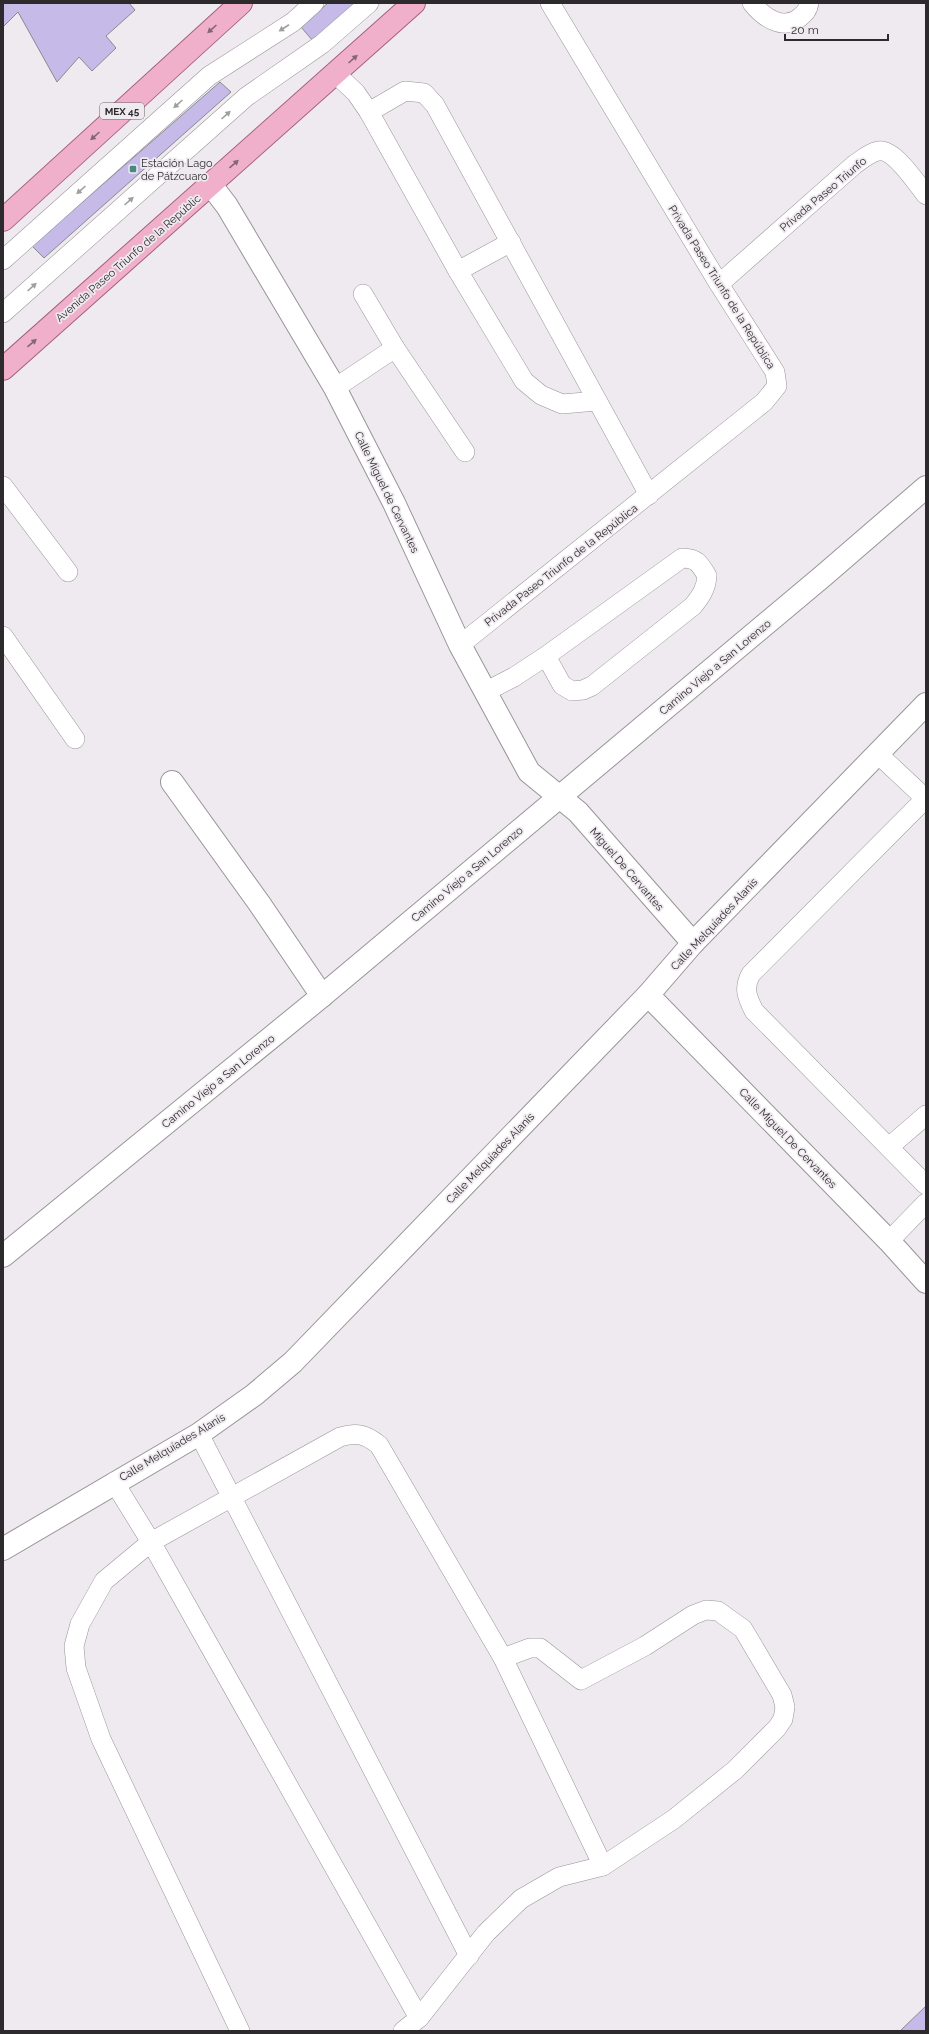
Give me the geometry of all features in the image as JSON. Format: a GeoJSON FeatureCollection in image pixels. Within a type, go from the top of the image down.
{"type":"FeatureCollection","features":[{"type":"Feature","properties":{"kind":"main road","name":"MEX 45"},"geometry":{"type":"LineString","coordinates":[[3,220],[241,3]]}},
{"type":"Feature","properties":{"kind":"main road","name":"Avenida Paseo Triunfo de la Repúblic"},"geometry":{"type":"LineString","coordinates":[[3,369],[414,3]]}},
{"type":"Feature","properties":{"kind":"street","name":"Calle Miguel de Cervantes"},"geometry":{"type":"LineString","coordinates":[[211,185],[227,206],[335,388],[394,503],[460,645],[529,772],[560,796]]}},
{"type":"Feature","properties":{"kind":"street","name":"Camino Viejo a San Lorenzo"},"geometry":{"type":"LineString","coordinates":[[3,1256],[322,996],[824,576],[926,487]]}},
{"type":"Feature","properties":{"kind":"street","name":"Calle Melquíades Alanís"},"geometry":{"type":"LineString","coordinates":[[3,1549],[114,1482],[199,1434],[254,1395],[293,1362],[648,995],[693,943],[926,704]]}},
{"type":"Feature","properties":{"kind":"street"},"geometry":{"type":"LineString","coordinates":[[172,782],[259,903],[322,996]]}},
{"type":"Feature","properties":{"kind":"street","name":"Miguel De Cervantes"},"geometry":{"type":"LineString","coordinates":[[560,796],[578,812],[693,943]]}},
{"type":"Feature","properties":{"kind":"street","name":"Calle Miguel De Cervantes"},"geometry":{"type":"LineString","coordinates":[[648,995],[889,1241],[926,1282]]}},
{"type":"Feature","properties":{"kind":"lane"},"geometry":{"type":"LineString","coordinates":[[3,260],[209,76],[293,22],[314,3]]}},
{"type":"Feature","properties":{"kind":"lane"},"geometry":{"type":"LineString","coordinates":[[3,313],[246,97],[322,44],[368,3]]}},
{"type":"Feature","properties":{"kind":"lane","name":"Privada Paseo Triunfo de la República"},"geometry":{"type":"LineString","coordinates":[[460,645],[764,402],[777,386],[775,372],[719,284],[550,3]]}},
{"type":"Feature","properties":{"kind":"lane"},"geometry":{"type":"LineString","coordinates":[[752,3],[761,14],[781,24],[794,22],[807,11],[809,3]]}},
{"type":"Feature","properties":{"kind":"lane"},"geometry":{"type":"LineString","coordinates":[[336,74],[356,93],[369,112],[458,271],[524,381],[541,395],[562,404],[597,401]]}},
{"type":"Feature","properties":{"kind":"lane"},"geometry":{"type":"LineString","coordinates":[[369,112],[405,91],[424,93],[435,105],[649,495]]}},
{"type":"Feature","properties":{"kind":"lane","name":"Privada Paseo Triunfo"},"geometry":{"type":"LineString","coordinates":[[719,284],[854,165],[869,155],[879,151],[888,152],[907,171],[926,195]]}},
{"type":"Feature","properties":{"kind":"lane"},"geometry":{"type":"LineString","coordinates":[[458,271],[511,242]]}},
{"type":"Feature","properties":{"kind":"lane"},"geometry":{"type":"LineString","coordinates":[[363,294],[395,348],[465,452]]}},
{"type":"Feature","properties":{"kind":"lane"},"geometry":{"type":"LineString","coordinates":[[335,388],[395,348]]}},
{"type":"Feature","properties":{"kind":"lane"},"geometry":{"type":"LineString","coordinates":[[3,486],[68,572]]}},
{"type":"Feature","properties":{"kind":"lane"},"geometry":{"type":"LineString","coordinates":[[485,692],[514,677],[546,656],[682,558],[692,558],[700,564],[707,576],[706,586],[701,596],[693,606],[592,686],[583,690],[572,691],[562,685],[546,656]]}},
{"type":"Feature","properties":{"kind":"lane"},"geometry":{"type":"LineString","coordinates":[[3,636],[75,738]]}},
{"type":"Feature","properties":{"kind":"lane"},"geometry":{"type":"LineString","coordinates":[[878,754],[926,798],[751,974],[746,983],[748,998],[754,1011],[779,1038],[832,1088],[926,1185]]}},
{"type":"Feature","properties":{"kind":"lane"},"geometry":{"type":"LineString","coordinates":[[889,1147],[926,1115]]}},
{"type":"Feature","properties":{"kind":"lane"},"geometry":{"type":"LineString","coordinates":[[889,1241],[926,1203]]}},
{"type":"Feature","properties":{"kind":"lane"},"geometry":{"type":"LineString","coordinates":[[240,2031],[101,1739],[76,1668],[74,1646],[80,1624],[104,1581],[151,1542],[340,1437],[353,1433],[369,1437],[379,1445],[503,1658],[603,1866]]}},
{"type":"Feature","properties":{"kind":"lane"},"geometry":{"type":"LineString","coordinates":[[199,1434],[469,1956]]}},
{"type":"Feature","properties":{"kind":"lane"},"geometry":{"type":"LineString","coordinates":[[114,1482],[151,1542],[419,2018]]}},
{"type":"Feature","properties":{"kind":"lane"},"geometry":{"type":"LineString","coordinates":[[403,2031],[419,2018],[486,1933],[521,1899],[559,1877],[603,1866],[674,1819],[735,1770],[777,1728],[783,1719],[785,1707],[782,1695],[743,1629],[727,1616],[718,1611],[706,1610],[693,1615],[645,1646],[581,1680],[540,1648],[530,1648],[503,1658]]}},
{"type":"Feature","properties":{"kind":"building"},"geometry":{"type":"Polygon","coordinates":[[[3,3],[129,3],[135,10],[106,36],[116,48],[92,71],[79,57],[57,82],[18,12],[3,27],[3,3]]]}},
{"type":"Feature","properties":{"kind":"building"},"geometry":{"type":"Polygon","coordinates":[[[328,3],[355,3],[313,41],[301,27],[328,3]]]}},
{"type":"Feature","properties":{"kind":"building","name":"Estación Lago de Pátzcuaro"},"geometry":{"type":"Polygon","coordinates":[[[220,82],[231,92],[44,258],[32,246],[220,82]]]}},
{"type":"Feature","properties":{"kind":"building"},"geometry":{"type":"Polygon","coordinates":[[[926,2006],[926,2031],[900,2031],[926,2006]]]}},
{"type":"Feature","properties":{"kind":"place","name":"Estación Lago de Pátzcuaro"},"geometry":{"type":"Point","coordinates":[133,169]}}]}
